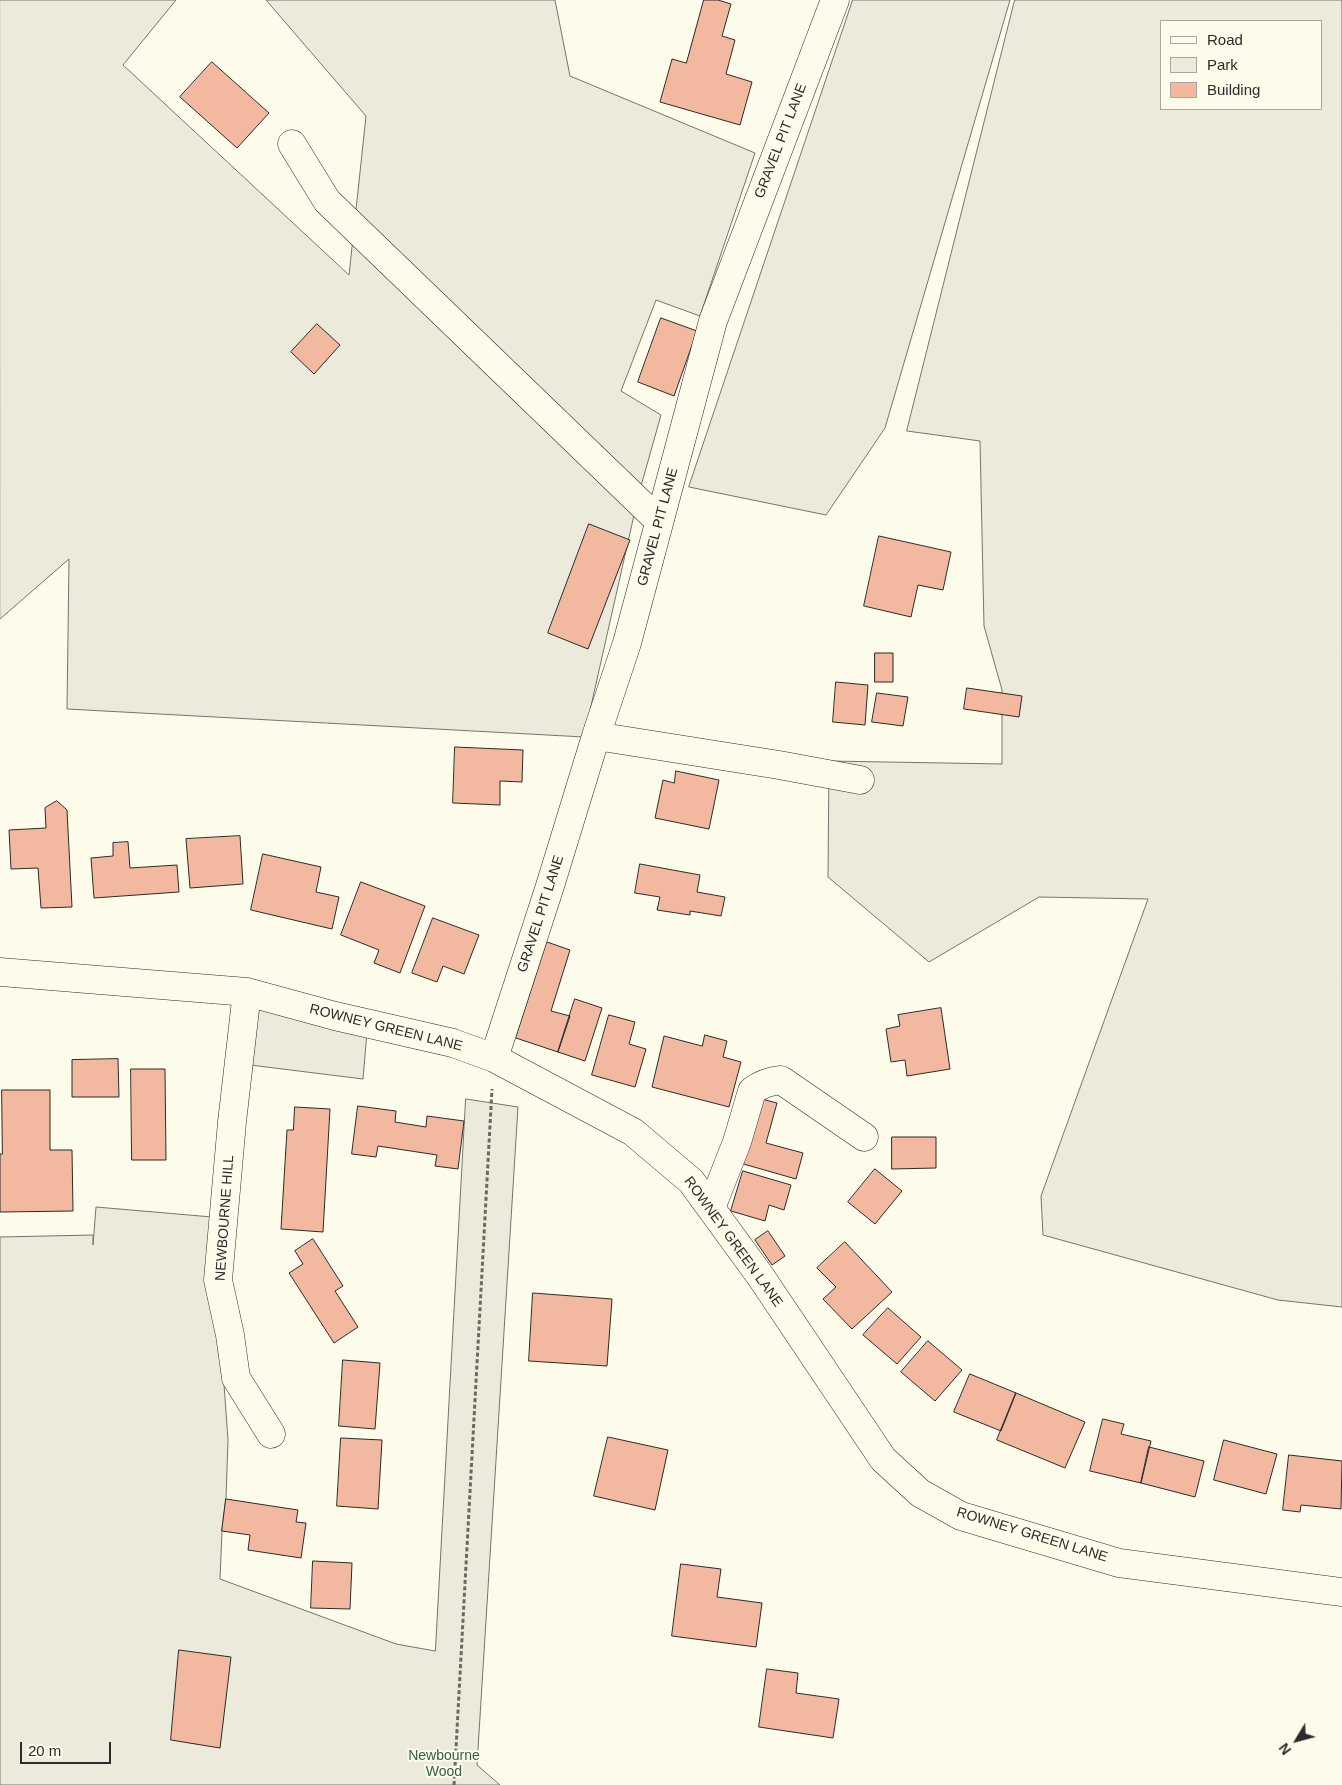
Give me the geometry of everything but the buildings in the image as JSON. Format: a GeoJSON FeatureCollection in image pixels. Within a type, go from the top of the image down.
{"type":"FeatureCollection","features":[{"type":"Feature","properties":{"kind":"street","name":"GRAVEL PIT LANE"},"geometry":{"type":"LineString","coordinates":[[494,1058],[627,643],[713,322],[835,0]]}},
{"type":"Feature","properties":{"kind":"street"},"geometry":{"type":"LineString","coordinates":[[292,144],[327,201],[660,521]]}},
{"type":"Feature","properties":{"kind":"street"},"geometry":{"type":"LineString","coordinates":[[596,736],[860,780]]}},
{"type":"Feature","properties":{"kind":"street","name":"ROWNEY GREEN LANE"},"geometry":{"type":"LineString","coordinates":[[0,972],[246,992],[335,1016],[453,1043],[494,1058],[633,1132],[691,1181],[761,1277],[882,1459],[920,1493],[961,1516],[1119,1562],[1342,1592]]}},
{"type":"Feature","properties":{"kind":"street","name":"NEWBOURNE HILL"},"geometry":{"type":"LineString","coordinates":[[246,992],[218,1280],[230,1335],[236,1378],[271,1434]]}},
{"type":"Feature","properties":{"kind":"street"},"geometry":{"type":"LineString","coordinates":[[711,1208],[736,1142],[752,1091],[758,1086],[770,1081],[782,1080],[864,1137]]}},
{"type":"Feature","properties":{"kind":"path"},"geometry":{"type":"LineString","coordinates":[[454,1785],[494,1058]]}},
{"type":"Feature","properties":{"kind":"green space"},"geometry":{"type":"Polygon","coordinates":[[[0,0],[176,0],[123,65],[349,275],[366,116],[266,0],[555,0],[570,76],[755,153],[700,316],[656,300],[621,391],[661,415],[639,493],[584,737],[67,709],[69,559],[0,619],[0,0]]]}},
{"type":"Feature","properties":{"kind":"green space"},"geometry":{"type":"Polygon","coordinates":[[[853,0],[1010,0],[885,428],[826,515],[689,487],[853,0]]]}},
{"type":"Feature","properties":{"kind":"green space"},"geometry":{"type":"Polygon","coordinates":[[[1015,0],[1342,0],[1342,1307],[1278,1300],[1043,1235],[1041,1196],[1148,899],[1039,897],[929,962],[828,877],[829,761],[1002,764],[1002,690],[984,626],[980,441],[907,431],[1015,0]]]}},
{"type":"Feature","properties":{"kind":"green space"},"geometry":{"type":"Polygon","coordinates":[[[255,1002],[367,1032],[363,1079],[250,1065],[255,1002]]]}},
{"type":"Feature","properties":{"kind":"green space","name":"Newbourne Wood"},"geometry":{"type":"Polygon","coordinates":[[[466,1099],[518,1107],[477,1765],[500,1785],[0,1785],[0,1237],[93,1235],[93,1245],[96,1207],[212,1217],[228,1440],[220,1579],[396,1644],[435,1651],[466,1099]]]}}]}
